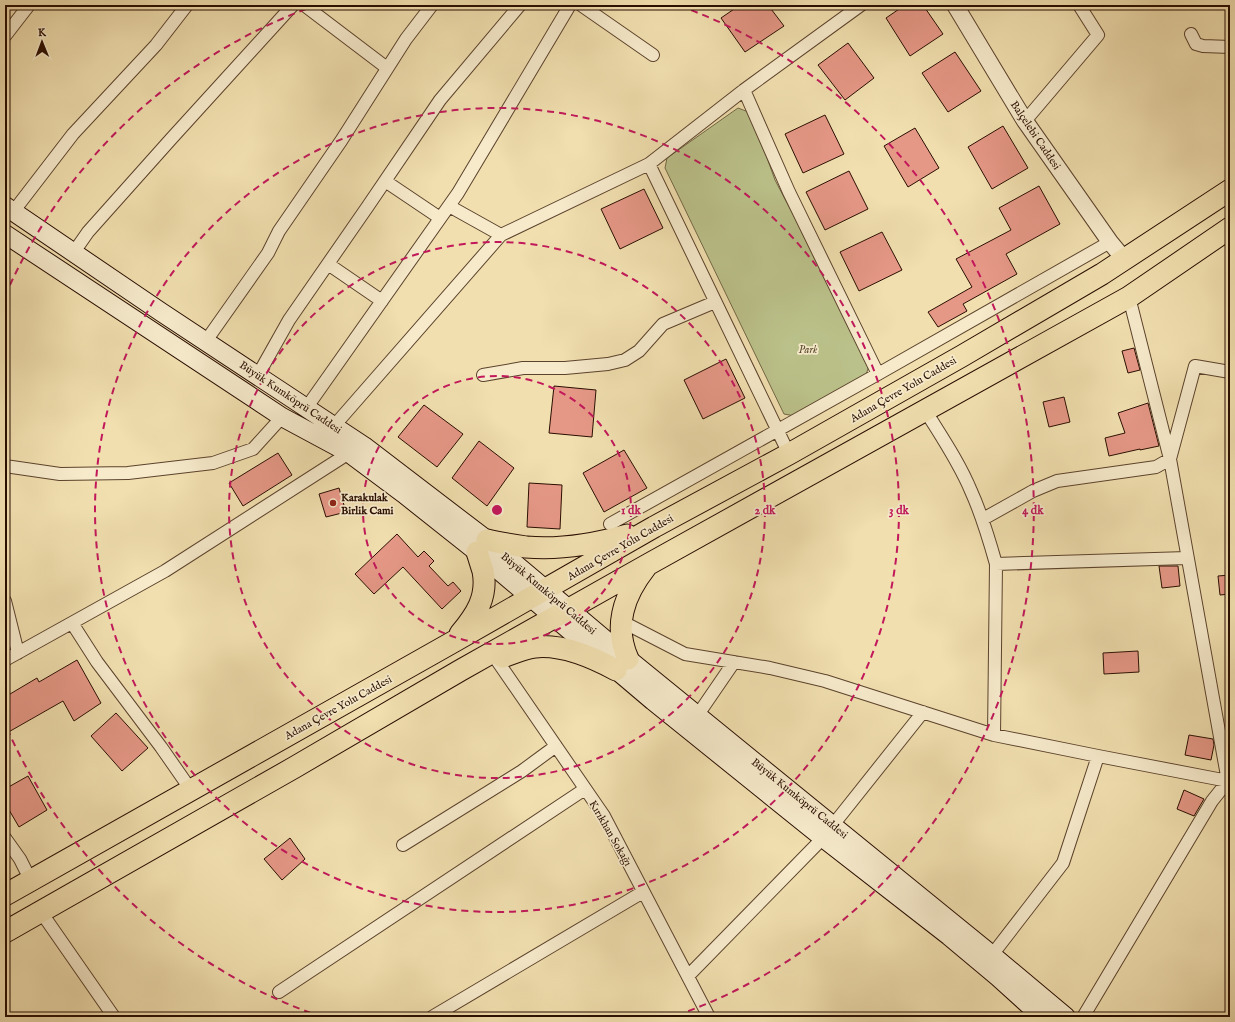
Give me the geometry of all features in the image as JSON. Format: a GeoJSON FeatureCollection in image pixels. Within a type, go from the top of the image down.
{"type":"FeatureCollection","features":[{"type":"Feature","properties":{"kind":"highway","name":"Adana Çevre Yolu Caddesi"},"geometry":{"type":"LineString","coordinates":[[5,896],[654,527],[789,454],[969,352],[1102,274],[1230,190]]}},
{"type":"Feature","properties":{"kind":"highway"},"geometry":{"type":"LineString","coordinates":[[5,932],[295,767],[561,613],[1129,297],[1230,228]]}},
{"type":"Feature","properties":{"kind":"highway"},"geometry":{"type":"LineString","coordinates":[[453,642],[472,619],[479,608],[483,596],[484,582],[482,546],[560,547],[615,538],[654,527]]}},
{"type":"Feature","properties":{"kind":"highway"},"geometry":{"type":"LineString","coordinates":[[461,670],[534,647],[548,646],[575,652],[601,662],[622,665],[621,621],[625,605],[632,587],[649,564]]}},
{"type":"Feature","properties":{"kind":"main road","name":"Büyük Kumköprü Caddesi"},"geometry":{"type":"LineString","coordinates":[[9,209],[364,446],[622,665],[828,831],[992,955],[1066,1017]]}},
{"type":"Feature","properties":{"kind":"main road","name":"Büyük Kumköprü Caddesi"},"geometry":{"type":"LineString","coordinates":[[5,234],[282,417],[349,453],[404,494],[482,546]]}},
{"type":"Feature","properties":{"kind":"main road","name":"Büyük Kumköprü Caddesi"},"geometry":{"type":"LineString","coordinates":[[622,665],[697,716],[998,977],[1042,1017]]}},
{"type":"Feature","properties":{"kind":"street"},"geometry":{"type":"LineString","coordinates":[[5,36],[29,5]]}},
{"type":"Feature","properties":{"kind":"street"},"geometry":{"type":"LineString","coordinates":[[9,209],[73,134],[156,45],[187,5]]}},
{"type":"Feature","properties":{"kind":"street"},"geometry":{"type":"LineString","coordinates":[[74,252],[93,226],[293,5]]}},
{"type":"Feature","properties":{"kind":"street"},"geometry":{"type":"LineString","coordinates":[[304,5],[388,68]]}},
{"type":"Feature","properties":{"kind":"street"},"geometry":{"type":"LineString","coordinates":[[206,341],[268,253],[279,231],[340,141],[406,39],[432,5]]}},
{"type":"Feature","properties":{"kind":"street"},"geometry":{"type":"LineString","coordinates":[[258,375],[289,320],[440,100],[520,5]]}},
{"type":"Feature","properties":{"kind":"street"},"geometry":{"type":"LineString","coordinates":[[307,407],[449,206],[570,5]]}},
{"type":"Feature","properties":{"kind":"street"},"geometry":{"type":"LineString","coordinates":[[581,5],[653,54]]}},
{"type":"Feature","properties":{"kind":"street"},"geometry":{"type":"LineString","coordinates":[[334,426],[501,235],[650,164],[744,90],[861,5]]}},
{"type":"Feature","properties":{"kind":"street","name":"Balçelebi Caddesi"},"geometry":{"type":"LineString","coordinates":[[955,5],[1025,121],[1110,242],[1124,259]]}},
{"type":"Feature","properties":{"kind":"street"},"geometry":{"type":"LineString","coordinates":[[1025,121],[1098,35],[1079,5]]}},
{"type":"Feature","properties":{"kind":"street"},"geometry":{"type":"LineString","coordinates":[[1191,34],[1196,44],[1204,46],[1230,47]]}},
{"type":"Feature","properties":{"kind":"street"},"geometry":{"type":"LineString","coordinates":[[744,90],[789,192],[878,374]]}},
{"type":"Feature","properties":{"kind":"street"},"geometry":{"type":"LineString","coordinates":[[650,164],[789,454]]}},
{"type":"Feature","properties":{"kind":"street"},"geometry":{"type":"LineString","coordinates":[[385,181],[440,218]]}},
{"type":"Feature","properties":{"kind":"street"},"geometry":{"type":"LineString","coordinates":[[449,206],[501,235]]}},
{"type":"Feature","properties":{"kind":"street"},"geometry":{"type":"LineString","coordinates":[[610,524],[1110,242]]}},
{"type":"Feature","properties":{"kind":"street"},"geometry":{"type":"LineString","coordinates":[[328,264],[382,301]]}},
{"type":"Feature","properties":{"kind":"street"},"geometry":{"type":"LineString","coordinates":[[1129,297],[1170,459],[1229,786]]}},
{"type":"Feature","properties":{"kind":"street"},"geometry":{"type":"LineString","coordinates":[[483,375],[523,368],[565,368],[608,364],[625,360],[639,351],[663,324],[716,302]]}},
{"type":"Feature","properties":{"kind":"street"},"geometry":{"type":"LineString","coordinates":[[983,519],[1033,491],[1058,481],[1156,467],[1170,459],[1195,366],[1230,372]]}},
{"type":"Feature","properties":{"kind":"street"},"geometry":{"type":"LineString","coordinates":[[925,410],[949,449],[971,490],[983,519],[996,564],[994,735]]}},
{"type":"Feature","properties":{"kind":"street"},"geometry":{"type":"LineString","coordinates":[[5,466],[67,474],[128,473],[213,463],[253,449],[282,417]]}},
{"type":"Feature","properties":{"kind":"street"},"geometry":{"type":"LineString","coordinates":[[5,660],[165,571],[349,453]]}},
{"type":"Feature","properties":{"kind":"street"},"geometry":{"type":"LineString","coordinates":[[996,564],[1187,558]]}},
{"type":"Feature","properties":{"kind":"street"},"geometry":{"type":"LineString","coordinates":[[5,601],[18,653]]}},
{"type":"Feature","properties":{"kind":"street"},"geometry":{"type":"LineString","coordinates":[[621,621],[686,654],[770,668],[825,681],[994,735],[1098,756],[1229,786]]}},
{"type":"Feature","properties":{"kind":"street"},"geometry":{"type":"LineString","coordinates":[[72,623],[97,662],[161,747],[191,790]]}},
{"type":"Feature","properties":{"kind":"street","name":"Kırıkhan Sokağı"},"geometry":{"type":"LineString","coordinates":[[496,659],[604,816],[709,1017]]}},
{"type":"Feature","properties":{"kind":"street"},"geometry":{"type":"LineString","coordinates":[[697,716],[734,662]]}},
{"type":"Feature","properties":{"kind":"street"},"geometry":{"type":"LineString","coordinates":[[688,976],[828,831],[923,712]]}},
{"type":"Feature","properties":{"kind":"street"},"geometry":{"type":"LineString","coordinates":[[403,846],[522,771],[556,746]]}},
{"type":"Feature","properties":{"kind":"street"},"geometry":{"type":"LineString","coordinates":[[992,955],[1063,863],[1098,756]]}},
{"type":"Feature","properties":{"kind":"street"},"geometry":{"type":"LineString","coordinates":[[1083,1017],[1212,801],[1229,786]]}},
{"type":"Feature","properties":{"kind":"street"},"geometry":{"type":"LineString","coordinates":[[279,992],[585,789]]}},
{"type":"Feature","properties":{"kind":"street"},"geometry":{"type":"LineString","coordinates":[[5,838],[20,859],[31,881]]}},
{"type":"Feature","properties":{"kind":"street"},"geometry":{"type":"LineString","coordinates":[[432,1017],[643,892]]}},
{"type":"Feature","properties":{"kind":"street"},"geometry":{"type":"LineString","coordinates":[[41,912],[114,1017]]}},
{"type":"Feature","properties":{"kind":"green space","name":"Park"},"geometry":{"type":"Polygon","coordinates":[[[738,108],[751,113],[775,180],[870,362],[866,375],[795,416],[784,414],[665,168],[667,158],[738,108]]]}},
{"type":"Feature","properties":{"kind":"building"},"geometry":{"type":"Polygon","coordinates":[[[740,5],[768,5],[784,26],[745,52],[721,18],[740,5]]]}},
{"type":"Feature","properties":{"kind":"building"},"geometry":{"type":"Polygon","coordinates":[[[905,5],[923,5],[943,34],[910,56],[886,18],[905,5]]]}},
{"type":"Feature","properties":{"kind":"building"},"geometry":{"type":"Polygon","coordinates":[[[848,43],[874,78],[845,100],[818,65],[848,43]]]}},
{"type":"Feature","properties":{"kind":"building"},"geometry":{"type":"Polygon","coordinates":[[[955,52],[981,91],[948,112],[922,73],[955,52]]]}},
{"type":"Feature","properties":{"kind":"building"},"geometry":{"type":"Polygon","coordinates":[[[825,115],[844,154],[803,173],[785,134],[825,115]]]}},
{"type":"Feature","properties":{"kind":"building"},"geometry":{"type":"Polygon","coordinates":[[[1003,126],[1028,168],[992,189],[968,147],[1003,126]]]}},
{"type":"Feature","properties":{"kind":"building"},"geometry":{"type":"Polygon","coordinates":[[[915,128],[939,168],[908,187],[884,146],[915,128]]]}},
{"type":"Feature","properties":{"kind":"building"},"geometry":{"type":"Polygon","coordinates":[[[849,171],[868,209],[825,230],[806,192],[849,171]]]}},
{"type":"Feature","properties":{"kind":"building"},"geometry":{"type":"Polygon","coordinates":[[[1039,186],[1060,224],[1006,254],[1017,274],[963,304],[967,311],[938,327],[928,312],[972,287],[956,259],[1011,230],[999,208],[1039,186]]]}},
{"type":"Feature","properties":{"kind":"building"},"geometry":{"type":"Polygon","coordinates":[[[644,189],[663,228],[620,249],[601,209],[644,189]]]}},
{"type":"Feature","properties":{"kind":"building"},"geometry":{"type":"Polygon","coordinates":[[[882,232],[902,270],[859,291],[840,252],[882,232]]]}},
{"type":"Feature","properties":{"kind":"building"},"geometry":{"type":"Polygon","coordinates":[[[1134,348],[1140,370],[1128,373],[1122,351],[1134,348]]]}},
{"type":"Feature","properties":{"kind":"building"},"geometry":{"type":"Polygon","coordinates":[[[726,359],[745,398],[703,419],[684,380],[726,359]]]}},
{"type":"Feature","properties":{"kind":"building"},"geometry":{"type":"Polygon","coordinates":[[[554,386],[596,390],[592,437],[549,433],[554,386]]]}},
{"type":"Feature","properties":{"kind":"building"},"geometry":{"type":"Polygon","coordinates":[[[1064,397],[1070,422],[1049,427],[1043,402],[1064,397]]]}},
{"type":"Feature","properties":{"kind":"building"},"geometry":{"type":"Polygon","coordinates":[[[1148,403],[1159,446],[1109,456],[1105,438],[1125,433],[1118,413],[1148,403]]]}},
{"type":"Feature","properties":{"kind":"building"},"geometry":{"type":"Polygon","coordinates":[[[424,405],[463,434],[437,467],[398,437],[424,405]]]}},
{"type":"Feature","properties":{"kind":"building"},"geometry":{"type":"Polygon","coordinates":[[[479,441],[514,468],[487,506],[452,478],[479,441]]]}},
{"type":"Feature","properties":{"kind":"building"},"geometry":{"type":"Polygon","coordinates":[[[624,450],[647,488],[604,512],[583,473],[624,450]]]}},
{"type":"Feature","properties":{"kind":"building"},"geometry":{"type":"Polygon","coordinates":[[[278,453],[292,475],[243,506],[229,483],[278,453]]]}},
{"type":"Feature","properties":{"kind":"building"},"geometry":{"type":"Polygon","coordinates":[[[529,483],[562,485],[560,529],[527,527],[529,483]]]}},
{"type":"Feature","properties":{"kind":"building","name":"Karakulak Birlik Cami"},"geometry":{"type":"Polygon","coordinates":[[[339,488],[346,512],[326,517],[319,494],[339,488]]]}},
{"type":"Feature","properties":{"kind":"building"},"geometry":{"type":"Polygon","coordinates":[[[397,534],[418,557],[424,551],[434,561],[429,566],[448,586],[453,582],[461,591],[442,609],[403,567],[374,594],[355,574],[397,534]]]}},
{"type":"Feature","properties":{"kind":"building"},"geometry":{"type":"Polygon","coordinates":[[[1159,566],[1178,566],[1180,586],[1162,588],[1159,566]]]}},
{"type":"Feature","properties":{"kind":"building"},"geometry":{"type":"Polygon","coordinates":[[[1230,575],[1230,594],[1220,595],[1218,576],[1230,575]]]}},
{"type":"Feature","properties":{"kind":"building"},"geometry":{"type":"Polygon","coordinates":[[[1138,651],[1139,672],[1104,674],[1103,653],[1138,651]]]}},
{"type":"Feature","properties":{"kind":"building"},"geometry":{"type":"Polygon","coordinates":[[[77,660],[101,703],[74,721],[63,701],[5,734],[5,697],[37,678],[39,682],[77,660]]]}},
{"type":"Feature","properties":{"kind":"building"},"geometry":{"type":"Polygon","coordinates":[[[116,713],[148,748],[122,771],[91,736],[116,713]]]}},
{"type":"Feature","properties":{"kind":"building"},"geometry":{"type":"Polygon","coordinates":[[[1189,735],[1213,739],[1214,745],[1211,760],[1185,755],[1189,735]]]}},
{"type":"Feature","properties":{"kind":"building"},"geometry":{"type":"Polygon","coordinates":[[[28,776],[47,810],[19,827],[5,803],[5,789],[28,776]]]}},
{"type":"Feature","properties":{"kind":"building"},"geometry":{"type":"Polygon","coordinates":[[[1184,790],[1204,799],[1194,816],[1177,809],[1184,790]]]}},
{"type":"Feature","properties":{"kind":"building"},"geometry":{"type":"Polygon","coordinates":[[[290,838],[305,859],[282,880],[264,859],[290,838]]]}},
{"type":"Feature","properties":{"kind":"place","name":"Karakulak Birlik Cami"},"geometry":{"type":"Point","coordinates":[333,503]}}]}
